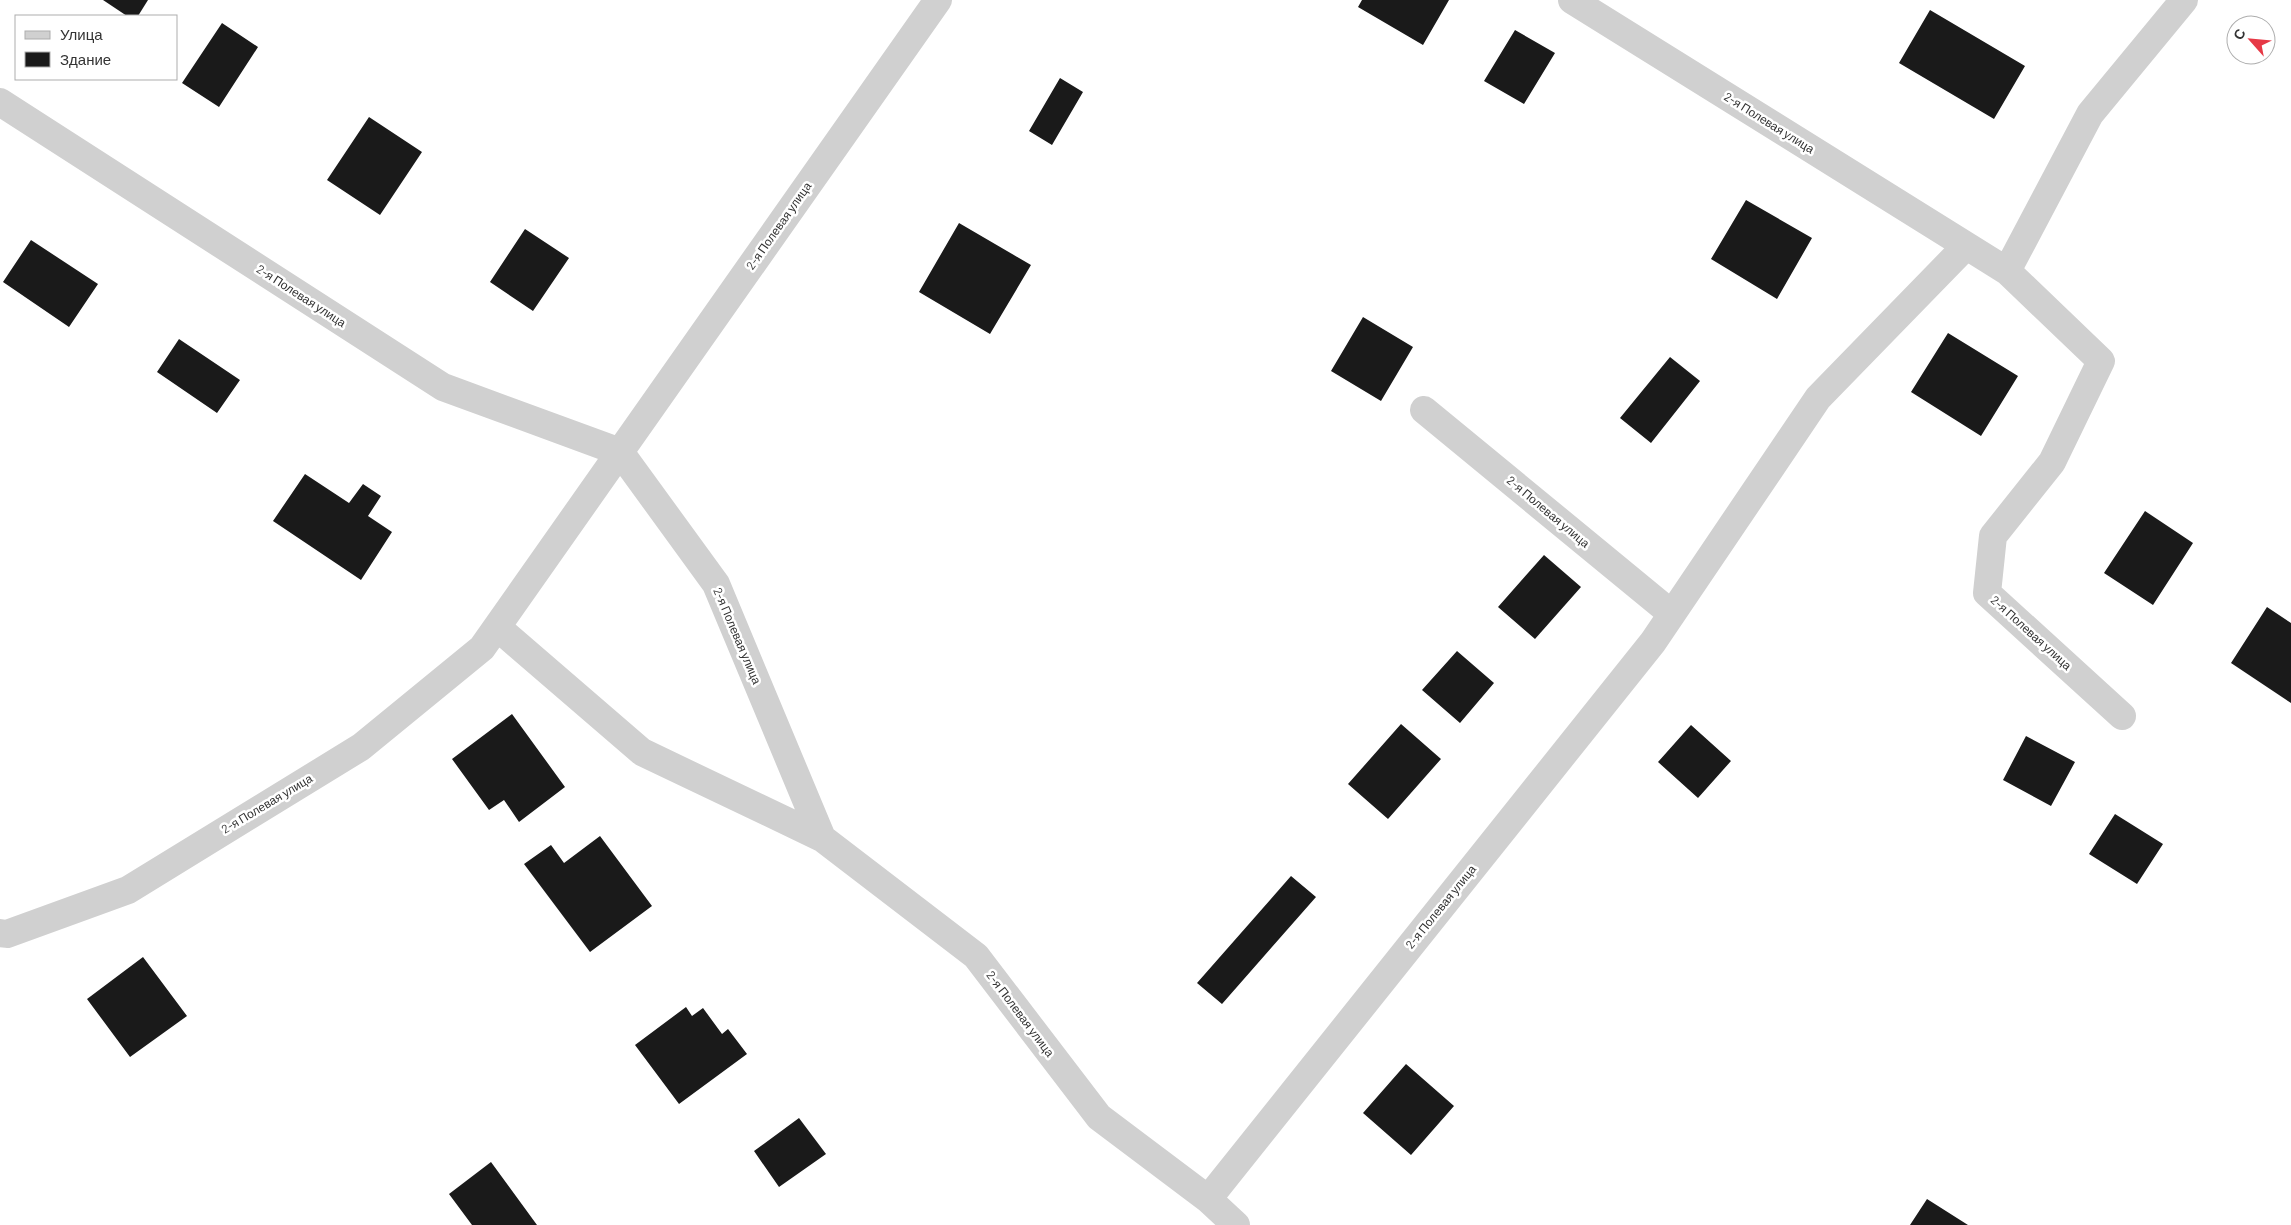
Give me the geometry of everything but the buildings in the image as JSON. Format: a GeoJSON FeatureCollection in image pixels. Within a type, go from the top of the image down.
{"type":"FeatureCollection","features":[{"type":"Feature","properties":{"kind":"street","name":"2-я Полевая улица"},"geometry":{"type":"LineString","coordinates":[[2,935],[128,890],[361,747],[482,648],[938,0]]}},
{"type":"Feature","properties":{"kind":"street","name":"2-я Полевая улица"},"geometry":{"type":"LineString","coordinates":[[1572,0],[2007,271],[2101,361],[2052,462],[1994,536],[1987,593],[2122,716]]}},
{"type":"Feature","properties":{"kind":"street"},"geometry":{"type":"LineString","coordinates":[[2007,271],[2090,114],[2184,0]]}},
{"type":"Feature","properties":{"kind":"street","name":"2-я Полевая улица"},"geometry":{"type":"LineString","coordinates":[[0,102],[443,387],[620,452],[716,584],[822,838]]}},
{"type":"Feature","properties":{"kind":"street","name":"2-я Полевая улица"},"geometry":{"type":"LineString","coordinates":[[1208,1199],[1654,642],[1818,398],[1966,246]]}},
{"type":"Feature","properties":{"kind":"street","name":"2-я Полевая улица"},"geometry":{"type":"LineString","coordinates":[[1424,410],[1672,614]]}},
{"type":"Feature","properties":{"kind":"street","name":"2-я Полевая улица"},"geometry":{"type":"LineString","coordinates":[[497,627],[642,752],[822,838],[976,956],[1099,1117],[1208,1199],[1236,1225]]}}]}
